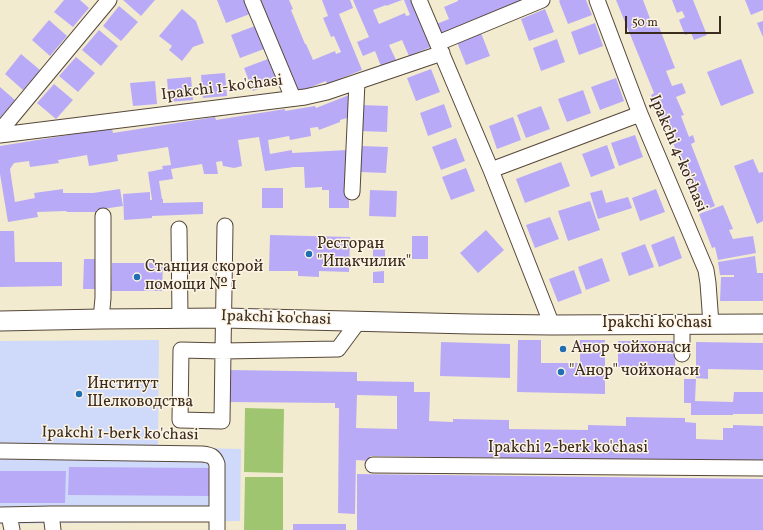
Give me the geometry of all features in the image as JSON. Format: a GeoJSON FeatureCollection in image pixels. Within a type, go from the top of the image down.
{"type":"FeatureCollection","features":[{"type":"Feature","properties":{"kind":"main road","name":"Ipakchi ko'chasi"},"geometry":{"type":"LineString","coordinates":[[0,321],[224,318],[552,325],[763,324]]}},
{"type":"Feature","properties":{"kind":"street"},"geometry":{"type":"LineString","coordinates":[[0,131],[109,0]]}},
{"type":"Feature","properties":{"kind":"street"},"geometry":{"type":"LineString","coordinates":[[252,0],[292,98]]}},
{"type":"Feature","properties":{"kind":"street"},"geometry":{"type":"LineString","coordinates":[[420,0],[491,170],[552,325]]}},
{"type":"Feature","properties":{"kind":"street","name":"Ipakchi 1-ko'chasi"},"geometry":{"type":"LineString","coordinates":[[0,136],[305,97],[327,92],[357,82],[440,48],[542,0]]}},
{"type":"Feature","properties":{"kind":"street","name":"Ipakchi 4-ko'chasi"},"geometry":{"type":"LineString","coordinates":[[597,0],[640,114],[706,270],[711,324]]}},
{"type":"Feature","properties":{"kind":"street"},"geometry":{"type":"LineString","coordinates":[[352,192],[357,82]]}},
{"type":"Feature","properties":{"kind":"street"},"geometry":{"type":"LineString","coordinates":[[491,170],[640,114]]}},
{"type":"Feature","properties":{"kind":"street"},"geometry":{"type":"LineString","coordinates":[[101,319],[103,298],[103,216]]}},
{"type":"Feature","properties":{"kind":"street"},"geometry":{"type":"LineString","coordinates":[[225,226],[224,318],[223,351],[222,421],[180,420],[181,350],[223,351],[338,349],[358,322]]}},
{"type":"Feature","properties":{"kind":"street"},"geometry":{"type":"LineString","coordinates":[[179,229],[180,318]]}},
{"type":"Feature","properties":{"kind":"street"},"geometry":{"type":"LineString","coordinates":[[682,324],[682,354]]}},
{"type":"Feature","properties":{"kind":"street","name":"Ipakchi 1-berk ko'chasi"},"geometry":{"type":"LineString","coordinates":[[0,451],[210,455],[215,459],[217,464],[217,530]]}},
{"type":"Feature","properties":{"kind":"street","name":"Ipakchi 2-berk ko'chasi"},"geometry":{"type":"LineString","coordinates":[[373,465],[763,468]]}},
{"type":"Feature","properties":{"kind":"street"},"geometry":{"type":"LineString","coordinates":[[51,514],[53,530]]}},
{"type":"Feature","properties":{"kind":"street"},"geometry":{"type":"LineString","coordinates":[[12,530],[5,515],[217,514]]}},
{"type":"Feature","properties":{"kind":"shaded area","name":"Институт Шелководства"},"geometry":{"type":"Polygon","coordinates":[[[159,340],[158,447],[241,449],[240,521],[0,524],[0,341],[159,340]]]}},
{"type":"Feature","properties":{"kind":"green space"},"geometry":{"type":"Polygon","coordinates":[[[245,408],[284,409],[283,473],[244,472],[245,408]]]}},
{"type":"Feature","properties":{"kind":"green space"},"geometry":{"type":"Polygon","coordinates":[[[245,477],[283,477],[283,530],[244,530],[245,477]]]}},
{"type":"Feature","properties":{"kind":"building"},"geometry":{"type":"Polygon","coordinates":[[[64,0],[80,0],[89,8],[73,27],[54,12],[64,0]]]}},
{"type":"Feature","properties":{"kind":"building"},"geometry":{"type":"Polygon","coordinates":[[[123,0],[155,0],[141,16],[123,0]]]}},
{"type":"Feature","properties":{"kind":"building"},"geometry":{"type":"Polygon","coordinates":[[[217,0],[244,0],[250,14],[226,23],[217,0]]]}},
{"type":"Feature","properties":{"kind":"building"},"geometry":{"type":"Polygon","coordinates":[[[259,0],[289,0],[293,9],[291,10],[313,60],[335,51],[336,54],[341,52],[334,36],[331,37],[323,18],[328,16],[322,0],[350,0],[353,8],[339,14],[362,70],[327,84],[326,81],[296,93],[259,0]]]}},
{"type":"Feature","properties":{"kind":"building"},"geometry":{"type":"Polygon","coordinates":[[[353,0],[402,0],[373,10],[379,24],[405,13],[406,16],[410,15],[404,0],[413,0],[433,46],[409,56],[402,40],[389,45],[396,60],[381,66],[375,51],[363,56],[357,42],[369,37],[353,0]]]}},
{"type":"Feature","properties":{"kind":"building"},"geometry":{"type":"Polygon","coordinates":[[[458,0],[526,0],[440,39],[434,25],[449,19],[444,7],[458,0]]]}},
{"type":"Feature","properties":{"kind":"building"},"geometry":{"type":"Polygon","coordinates":[[[586,0],[592,15],[568,24],[559,1],[586,0]]]}},
{"type":"Feature","properties":{"kind":"building"},"geometry":{"type":"Polygon","coordinates":[[[616,0],[643,0],[651,21],[656,19],[675,68],[666,71],[672,86],[682,83],[686,93],[676,97],[684,115],[681,116],[689,137],[693,135],[695,142],[691,144],[715,206],[700,212],[665,122],[662,123],[651,95],[654,93],[616,0]]]}},
{"type":"Feature","properties":{"kind":"building"},"geometry":{"type":"Polygon","coordinates":[[[672,0],[693,0],[707,35],[694,40],[691,33],[685,35],[679,20],[685,17],[682,11],[677,13],[672,0]]]}},
{"type":"Feature","properties":{"kind":"building"},"geometry":{"type":"Polygon","coordinates":[[[745,0],[763,0],[763,10],[751,15],[745,0]]]}},
{"type":"Feature","properties":{"kind":"building"},"geometry":{"type":"Polygon","coordinates":[[[119,6],[138,22],[121,41],[103,26],[119,6]]]}},
{"type":"Feature","properties":{"kind":"building"},"geometry":{"type":"Polygon","coordinates":[[[182,9],[196,21],[204,43],[193,47],[182,61],[169,50],[172,46],[159,36],[182,9]]]}},
{"type":"Feature","properties":{"kind":"building"},"geometry":{"type":"Polygon","coordinates":[[[545,9],[554,32],[529,41],[521,19],[545,9]]]}},
{"type":"Feature","properties":{"kind":"building"},"geometry":{"type":"Polygon","coordinates":[[[49,20],[67,36],[50,56],[32,40],[49,20]]]}},
{"type":"Feature","properties":{"kind":"building"},"geometry":{"type":"Polygon","coordinates":[[[763,21],[763,37],[757,23],[763,21]]]}},
{"type":"Feature","properties":{"kind":"building"},"geometry":{"type":"Polygon","coordinates":[[[595,23],[603,46],[579,55],[571,32],[595,23]]]}},
{"type":"Feature","properties":{"kind":"building"},"geometry":{"type":"Polygon","coordinates":[[[255,26],[264,49],[240,58],[231,35],[255,26]]]}},
{"type":"Feature","properties":{"kind":"building"},"geometry":{"type":"Polygon","coordinates":[[[99,30],[118,46],[101,66],[82,50],[99,30]]]}},
{"type":"Feature","properties":{"kind":"building"},"geometry":{"type":"Polygon","coordinates":[[[481,33],[490,56],[466,65],[457,42],[481,33]]]}},
{"type":"Feature","properties":{"kind":"building"},"geometry":{"type":"Polygon","coordinates":[[[557,39],[565,62],[541,71],[533,48],[557,39]]]}},
{"type":"Feature","properties":{"kind":"building"},"geometry":{"type":"Polygon","coordinates":[[[21,54],[40,70],[23,90],[5,74],[21,54]]]}},
{"type":"Feature","properties":{"kind":"building"},"geometry":{"type":"Polygon","coordinates":[[[76,57],[95,73],[78,92],[59,76],[76,57]]]}},
{"type":"Feature","properties":{"kind":"building"},"geometry":{"type":"Polygon","coordinates":[[[268,59],[277,82],[253,91],[244,68],[268,59]]]}},
{"type":"Feature","properties":{"kind":"building"},"geometry":{"type":"Polygon","coordinates":[[[741,59],[754,93],[721,106],[707,72],[741,59]]]}},
{"type":"Feature","properties":{"kind":"building"},"geometry":{"type":"Polygon","coordinates":[[[431,69],[440,92],[416,101],[407,78],[431,69]]]}},
{"type":"Feature","properties":{"kind":"building"},"geometry":{"type":"Polygon","coordinates":[[[225,73],[227,96],[203,98],[201,75],[225,73]]]}},
{"type":"Feature","properties":{"kind":"building"},"geometry":{"type":"Polygon","coordinates":[[[191,77],[193,100],[169,102],[167,79],[191,77]]]}},
{"type":"Feature","properties":{"kind":"building"},"geometry":{"type":"Polygon","coordinates":[[[616,78],[624,101],[600,110],[591,87],[616,78]]]}},
{"type":"Feature","properties":{"kind":"building"},"geometry":{"type":"Polygon","coordinates":[[[155,81],[157,104],[133,106],[130,83],[155,81]]]}},
{"type":"Feature","properties":{"kind":"building"},"geometry":{"type":"Polygon","coordinates":[[[54,84],[73,100],[56,119],[37,103],[54,84]]]}},
{"type":"Feature","properties":{"kind":"building"},"geometry":{"type":"Polygon","coordinates":[[[0,87],[15,100],[0,118],[0,87]]]}},
{"type":"Feature","properties":{"kind":"building"},"geometry":{"type":"Polygon","coordinates":[[[583,90],[591,113],[567,122],[558,99],[583,90]]]}},
{"type":"Feature","properties":{"kind":"building"},"geometry":{"type":"Polygon","coordinates":[[[349,95],[351,117],[340,120],[340,122],[319,130],[318,127],[310,128],[311,136],[290,140],[289,136],[268,140],[270,154],[292,150],[292,153],[347,150],[349,208],[329,208],[329,190],[322,190],[322,187],[305,188],[304,167],[265,171],[259,137],[238,140],[242,166],[234,168],[223,166],[222,161],[216,162],[218,174],[204,174],[202,164],[171,169],[173,179],[159,181],[163,203],[203,202],[203,214],[152,216],[152,218],[124,220],[123,194],[150,192],[150,200],[152,200],[148,172],[163,169],[162,166],[171,165],[168,147],[117,155],[118,161],[89,166],[87,155],[58,160],[59,163],[30,167],[29,161],[14,163],[10,169],[15,202],[35,198],[34,193],[63,189],[63,193],[93,193],[120,189],[123,206],[96,210],[96,212],[37,212],[38,217],[8,222],[0,174],[0,146],[112,128],[113,133],[215,117],[216,120],[285,109],[285,111],[315,106],[316,108],[349,95]]]}},
{"type":"Feature","properties":{"kind":"building"},"geometry":{"type":"Polygon","coordinates":[[[444,104],[452,127],[428,136],[420,113],[444,104]]]}},
{"type":"Feature","properties":{"kind":"building"},"geometry":{"type":"Polygon","coordinates":[[[361,105],[388,106],[387,132],[360,131],[361,105]]]}},
{"type":"Feature","properties":{"kind":"building"},"geometry":{"type":"Polygon","coordinates":[[[541,106],[550,129],[526,138],[517,115],[541,106]]]}},
{"type":"Feature","properties":{"kind":"building"},"geometry":{"type":"Polygon","coordinates":[[[513,117],[521,140],[497,149],[489,126],[513,117]]]}},
{"type":"Feature","properties":{"kind":"building"},"geometry":{"type":"Polygon","coordinates":[[[635,135],[643,157],[619,166],[611,143],[635,135]]]}},
{"type":"Feature","properties":{"kind":"building"},"geometry":{"type":"Polygon","coordinates":[[[456,138],[465,161],[441,170],[432,147],[456,138]]]}},
{"type":"Feature","properties":{"kind":"building"},"geometry":{"type":"Polygon","coordinates":[[[607,145],[615,168],[591,177],[582,154],[607,145]]]}},
{"type":"Feature","properties":{"kind":"building"},"geometry":{"type":"Polygon","coordinates":[[[361,146],[388,147],[386,173],[360,172],[361,146]]]}},
{"type":"Feature","properties":{"kind":"building"},"geometry":{"type":"Polygon","coordinates":[[[753,159],[759,173],[763,172],[763,221],[757,224],[734,166],[753,159]]]}},
{"type":"Feature","properties":{"kind":"building"},"geometry":{"type":"Polygon","coordinates":[[[561,162],[570,186],[525,203],[516,179],[561,162]]]}},
{"type":"Feature","properties":{"kind":"building"},"geometry":{"type":"Polygon","coordinates":[[[466,168],[475,191],[451,200],[442,177],[466,168]]]}},
{"type":"Feature","properties":{"kind":"building"},"geometry":{"type":"Polygon","coordinates":[[[262,188],[283,188],[283,208],[262,208],[262,188]]]}},
{"type":"Feature","properties":{"kind":"building"},"geometry":{"type":"Polygon","coordinates":[[[656,189],[665,212],[640,221],[632,198],[656,189]]]}},
{"type":"Feature","properties":{"kind":"building"},"geometry":{"type":"Polygon","coordinates":[[[370,190],[397,191],[396,217],[369,216],[370,190]]]}},
{"type":"Feature","properties":{"kind":"building"},"geometry":{"type":"Polygon","coordinates":[[[602,190],[606,203],[628,197],[632,208],[598,219],[590,193],[602,190]]]}},
{"type":"Feature","properties":{"kind":"building"},"geometry":{"type":"Polygon","coordinates":[[[590,201],[600,230],[568,241],[558,211],[590,201]]]}},
{"type":"Feature","properties":{"kind":"building"},"geometry":{"type":"Polygon","coordinates":[[[723,205],[733,229],[729,230],[733,239],[753,236],[756,253],[718,260],[715,247],[712,248],[699,214],[723,205]]]}},
{"type":"Feature","properties":{"kind":"building"},"geometry":{"type":"Polygon","coordinates":[[[550,217],[559,239],[535,248],[526,225],[550,217]]]}},
{"type":"Feature","properties":{"kind":"building"},"geometry":{"type":"Polygon","coordinates":[[[486,230],[504,250],[478,273],[460,253],[486,230]]]}},
{"type":"Feature","properties":{"kind":"building"},"geometry":{"type":"Polygon","coordinates":[[[0,231],[14,231],[15,262],[62,262],[62,286],[0,287],[0,231]]]}},
{"type":"Feature","properties":{"kind":"building","name":"Ресторан \"Ипакчилик\""},"geometry":{"type":"Polygon","coordinates":[[[270,235],[350,237],[349,272],[319,271],[319,277],[298,276],[298,271],[269,271],[270,235]]]}},
{"type":"Feature","properties":{"kind":"building"},"geometry":{"type":"Polygon","coordinates":[[[412,236],[428,236],[428,259],[412,259],[412,236]]]}},
{"type":"Feature","properties":{"kind":"building"},"geometry":{"type":"Polygon","coordinates":[[[674,236],[682,258],[659,267],[651,245],[674,236]]]}},
{"type":"Feature","properties":{"kind":"building"},"geometry":{"type":"Polygon","coordinates":[[[645,244],[654,267],[629,276],[621,253],[645,244]]]}},
{"type":"Feature","properties":{"kind":"building"},"geometry":{"type":"Polygon","coordinates":[[[373,246],[385,246],[385,258],[373,258],[373,246]]]}},
{"type":"Feature","properties":{"kind":"building"},"geometry":{"type":"Polygon","coordinates":[[[755,256],[757,273],[763,273],[763,301],[720,301],[721,277],[734,277],[734,275],[720,275],[718,262],[755,256]]]}},
{"type":"Feature","properties":{"kind":"building"},"geometry":{"type":"Polygon","coordinates":[[[602,258],[610,281],[586,290],[578,267],[602,258]]]}},
{"type":"Feature","properties":{"kind":"building"},"geometry":{"type":"Polygon","coordinates":[[[84,259],[96,259],[95,289],[83,289],[84,259]]]}},
{"type":"Feature","properties":{"kind":"building","name":"Станция скорой помощи № 1"},"geometry":{"type":"Polygon","coordinates":[[[112,263],[163,263],[162,291],[111,291],[112,263]]]}},
{"type":"Feature","properties":{"kind":"building"},"geometry":{"type":"Polygon","coordinates":[[[574,270],[582,293],[558,302],[549,279],[574,270]]]}},
{"type":"Feature","properties":{"kind":"building"},"geometry":{"type":"Polygon","coordinates":[[[384,271],[384,283],[373,283],[373,272],[384,271]]]}},
{"type":"Feature","properties":{"kind":"building","name":"\"Анор\" чойхонаси"},"geometry":{"type":"Polygon","coordinates":[[[518,340],[541,340],[541,363],[580,363],[580,340],[605,340],[605,394],[517,392],[518,340]]]}},
{"type":"Feature","properties":{"kind":"building"},"geometry":{"type":"Polygon","coordinates":[[[618,341],[675,341],[675,367],[618,367],[618,341]]]}},
{"type":"Feature","properties":{"kind":"building"},"geometry":{"type":"Polygon","coordinates":[[[441,342],[510,344],[510,378],[440,376],[441,342]]]}},
{"type":"Feature","properties":{"kind":"building"},"geometry":{"type":"Polygon","coordinates":[[[696,342],[763,343],[763,370],[708,369],[708,379],[696,378],[696,342]]]}},
{"type":"Feature","properties":{"kind":"building"},"geometry":{"type":"Polygon","coordinates":[[[229,370],[357,372],[357,381],[414,382],[414,392],[430,392],[429,421],[453,422],[453,419],[509,420],[509,429],[588,430],[588,425],[626,426],[626,417],[685,418],[685,422],[696,423],[696,439],[723,440],[723,428],[733,428],[733,425],[763,426],[763,461],[509,460],[509,458],[370,456],[370,461],[356,460],[355,514],[338,513],[339,408],[335,408],[335,403],[228,402],[229,370]],[[357,395],[356,428],[397,429],[397,396],[357,395]]]}},
{"type":"Feature","properties":{"kind":"building"},"geometry":{"type":"Polygon","coordinates":[[[684,379],[696,379],[695,401],[733,402],[734,392],[763,392],[763,414],[691,415],[691,403],[684,403],[684,379]]]}},
{"type":"Feature","properties":{"kind":"building"},"geometry":{"type":"Polygon","coordinates":[[[69,467],[209,468],[209,496],[68,495],[69,467]]]}},
{"type":"Feature","properties":{"kind":"building"},"geometry":{"type":"Polygon","coordinates":[[[0,471],[66,471],[65,503],[0,503],[0,471]]]}},
{"type":"Feature","properties":{"kind":"building"},"geometry":{"type":"Polygon","coordinates":[[[357,474],[763,479],[763,530],[357,530],[357,474]]]}},
{"type":"Feature","properties":{"kind":"building"},"geometry":{"type":"Polygon","coordinates":[[[293,524],[346,524],[346,530],[293,530],[293,524]]]}},
{"type":"Feature","properties":{"kind":"place","name":"Ресторан \"Ипакчилик\""},"geometry":{"type":"Point","coordinates":[309,254]}},
{"type":"Feature","properties":{"kind":"place","name":"Станция скорой помощи № 1"},"geometry":{"type":"Point","coordinates":[137,277]}},
{"type":"Feature","properties":{"kind":"place","name":"Анор чойхонаси"},"geometry":{"type":"Point","coordinates":[563,349]}},
{"type":"Feature","properties":{"kind":"place","name":"\"Анор\" чойхонаси"},"geometry":{"type":"Point","coordinates":[561,372]}},
{"type":"Feature","properties":{"kind":"place","name":"Институт Шелководства"},"geometry":{"type":"Point","coordinates":[79,394]}}]}
